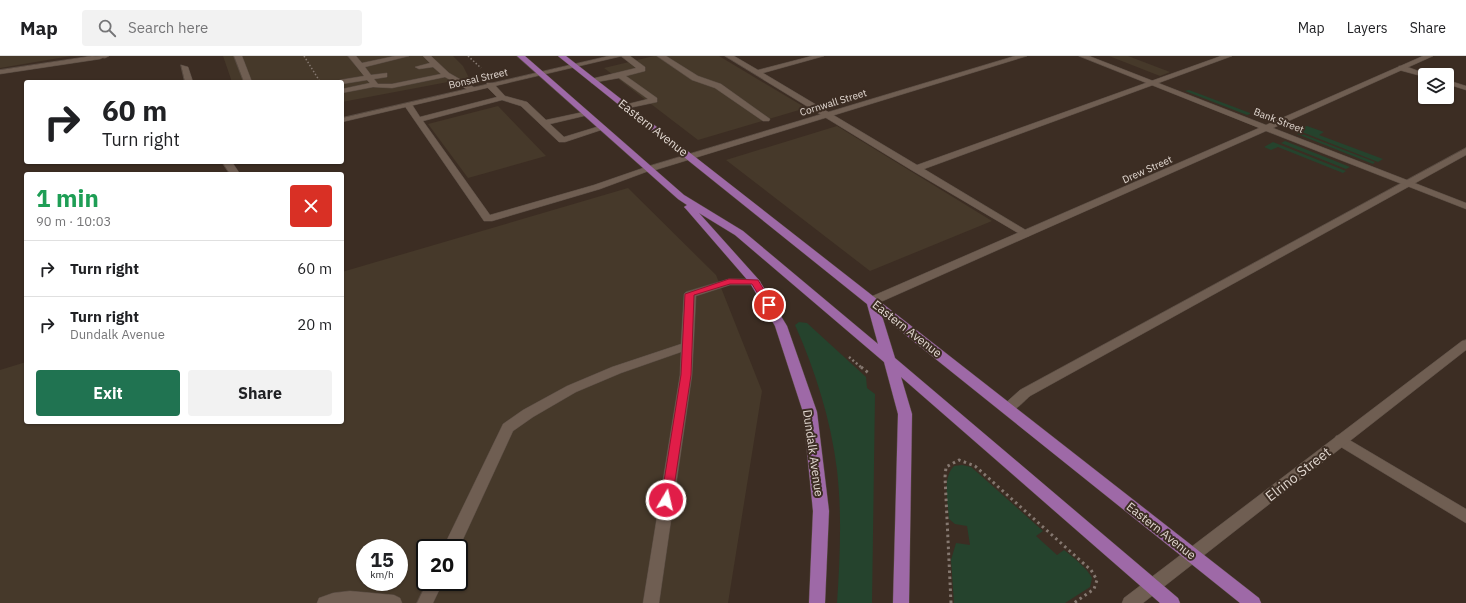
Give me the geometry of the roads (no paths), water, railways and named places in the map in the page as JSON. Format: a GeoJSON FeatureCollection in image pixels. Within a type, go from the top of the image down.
{"type":"FeatureCollection","features":[{"type":"Feature","properties":{"kind":"main road"},"geometry":{"type":"LineString","coordinates":[[521,56],[681,197],[739,233],[1172,603]]}},
{"type":"Feature","properties":{"kind":"main road","name":"Eastern Avenue"},"geometry":{"type":"LineString","coordinates":[[562,56],[1253,603]]}},
{"type":"Feature","properties":{"kind":"main road","name":"Dundalk Avenue"},"geometry":{"type":"LineString","coordinates":[[681,197],[755,282],[781,326],[810,412],[821,511],[817,603]]}},
{"type":"Feature","properties":{"kind":"main road"},"geometry":{"type":"LineString","coordinates":[[872,302],[905,414],[902,603]]}},
{"type":"Feature","properties":{"kind":"street"},"geometry":{"type":"LineString","coordinates":[[0,72],[102,56]]}},
{"type":"Feature","properties":{"kind":"street"},"geometry":{"type":"LineString","coordinates":[[238,56],[247,80]]}},
{"type":"Feature","properties":{"kind":"street"},"geometry":{"type":"LineString","coordinates":[[352,56],[376,86],[392,86],[446,75]]}},
{"type":"Feature","properties":{"kind":"street"},"geometry":{"type":"LineString","coordinates":[[359,66],[405,56]]}},
{"type":"Feature","properties":{"kind":"street"},"geometry":{"type":"LineString","coordinates":[[428,56],[446,75],[473,89]]}},
{"type":"Feature","properties":{"kind":"street","name":"Bonsal Street"},"geometry":{"type":"LineString","coordinates":[[344,120],[618,56]]}},
{"type":"Feature","properties":{"kind":"street"},"geometry":{"type":"LineString","coordinates":[[594,81],[642,69],[625,56]]}},
{"type":"Feature","properties":{"kind":"street"},"geometry":{"type":"LineString","coordinates":[[662,56],[695,78],[718,86],[766,119]]}},
{"type":"Feature","properties":{"kind":"street"},"geometry":{"type":"LineString","coordinates":[[729,56],[1025,234]]}},
{"type":"Feature","properties":{"kind":"street"},"geometry":{"type":"LineString","coordinates":[[756,73],[820,56]]}},
{"type":"Feature","properties":{"kind":"street","name":"Cornwall Street"},"geometry":{"type":"LineString","coordinates":[[417,120],[449,162],[488,219],[597,187],[689,156],[1023,56]]}},
{"type":"Feature","properties":{"kind":"street","name":"Bank Street"},"geometry":{"type":"LineString","coordinates":[[1083,56],[1466,206]]}},
{"type":"Feature","properties":{"kind":"street"},"geometry":{"type":"LineString","coordinates":[[916,169],[1228,56]]}},
{"type":"Feature","properties":{"kind":"street","name":"Drew Street"},"geometry":{"type":"LineString","coordinates":[[872,302],[1429,56]]}},
{"type":"Feature","properties":{"kind":"street"},"geometry":{"type":"LineString","coordinates":[[419,67],[435,64]]}},
{"type":"Feature","properties":{"kind":"street"},"geometry":{"type":"LineString","coordinates":[[184,67],[189,80]]}},
{"type":"Feature","properties":{"kind":"street"},"geometry":{"type":"LineString","coordinates":[[1402,68],[1418,73]]}},
{"type":"Feature","properties":{"kind":"street"},"geometry":{"type":"LineString","coordinates":[[344,90],[372,81],[384,75]]}},
{"type":"Feature","properties":{"kind":"street"},"geometry":{"type":"LineString","coordinates":[[620,75],[654,100],[627,107]]}},
{"type":"Feature","properties":{"kind":"street"},"geometry":{"type":"LineString","coordinates":[[344,82],[372,81]]}},
{"type":"Feature","properties":{"kind":"street"},"geometry":{"type":"LineString","coordinates":[[1454,84],[1466,88]]}},
{"type":"Feature","properties":{"kind":"street"},"geometry":{"type":"LineString","coordinates":[[490,85],[502,98]]}},
{"type":"Feature","properties":{"kind":"street"},"geometry":{"type":"LineString","coordinates":[[408,104],[417,120],[502,98],[524,104],[562,140],[603,128]]}},
{"type":"Feature","properties":{"kind":"street"},"geometry":{"type":"LineString","coordinates":[[544,123],[585,113]]}},
{"type":"Feature","properties":{"kind":"street"},"geometry":{"type":"LineString","coordinates":[[1007,408],[1025,393],[1466,151]]}},
{"type":"Feature","properties":{"kind":"street"},"geometry":{"type":"LineString","coordinates":[[650,603],[686,375],[690,294],[729,282],[755,282]]}},
{"type":"Feature","properties":{"kind":"street","name":"Elrino Street"},"geometry":{"type":"LineString","coordinates":[[1130,603],[1466,344]]}},
{"type":"Feature","properties":{"kind":"street"},"geometry":{"type":"LineString","coordinates":[[455,539],[508,428],[524,415],[549,400],[596,377],[687,346]]}},
{"type":"Feature","properties":{"kind":"street"},"geometry":{"type":"LineString","coordinates":[[1341,440],[1466,517]]}},
{"type":"Feature","properties":{"kind":"street"},"geometry":{"type":"LineString","coordinates":[[425,603],[431,591]]}},
{"type":"Feature","properties":{"kind":"street"},"geometry":{"type":"LineString","coordinates":[[325,603],[336,599],[370,599],[394,603]]}}]}
